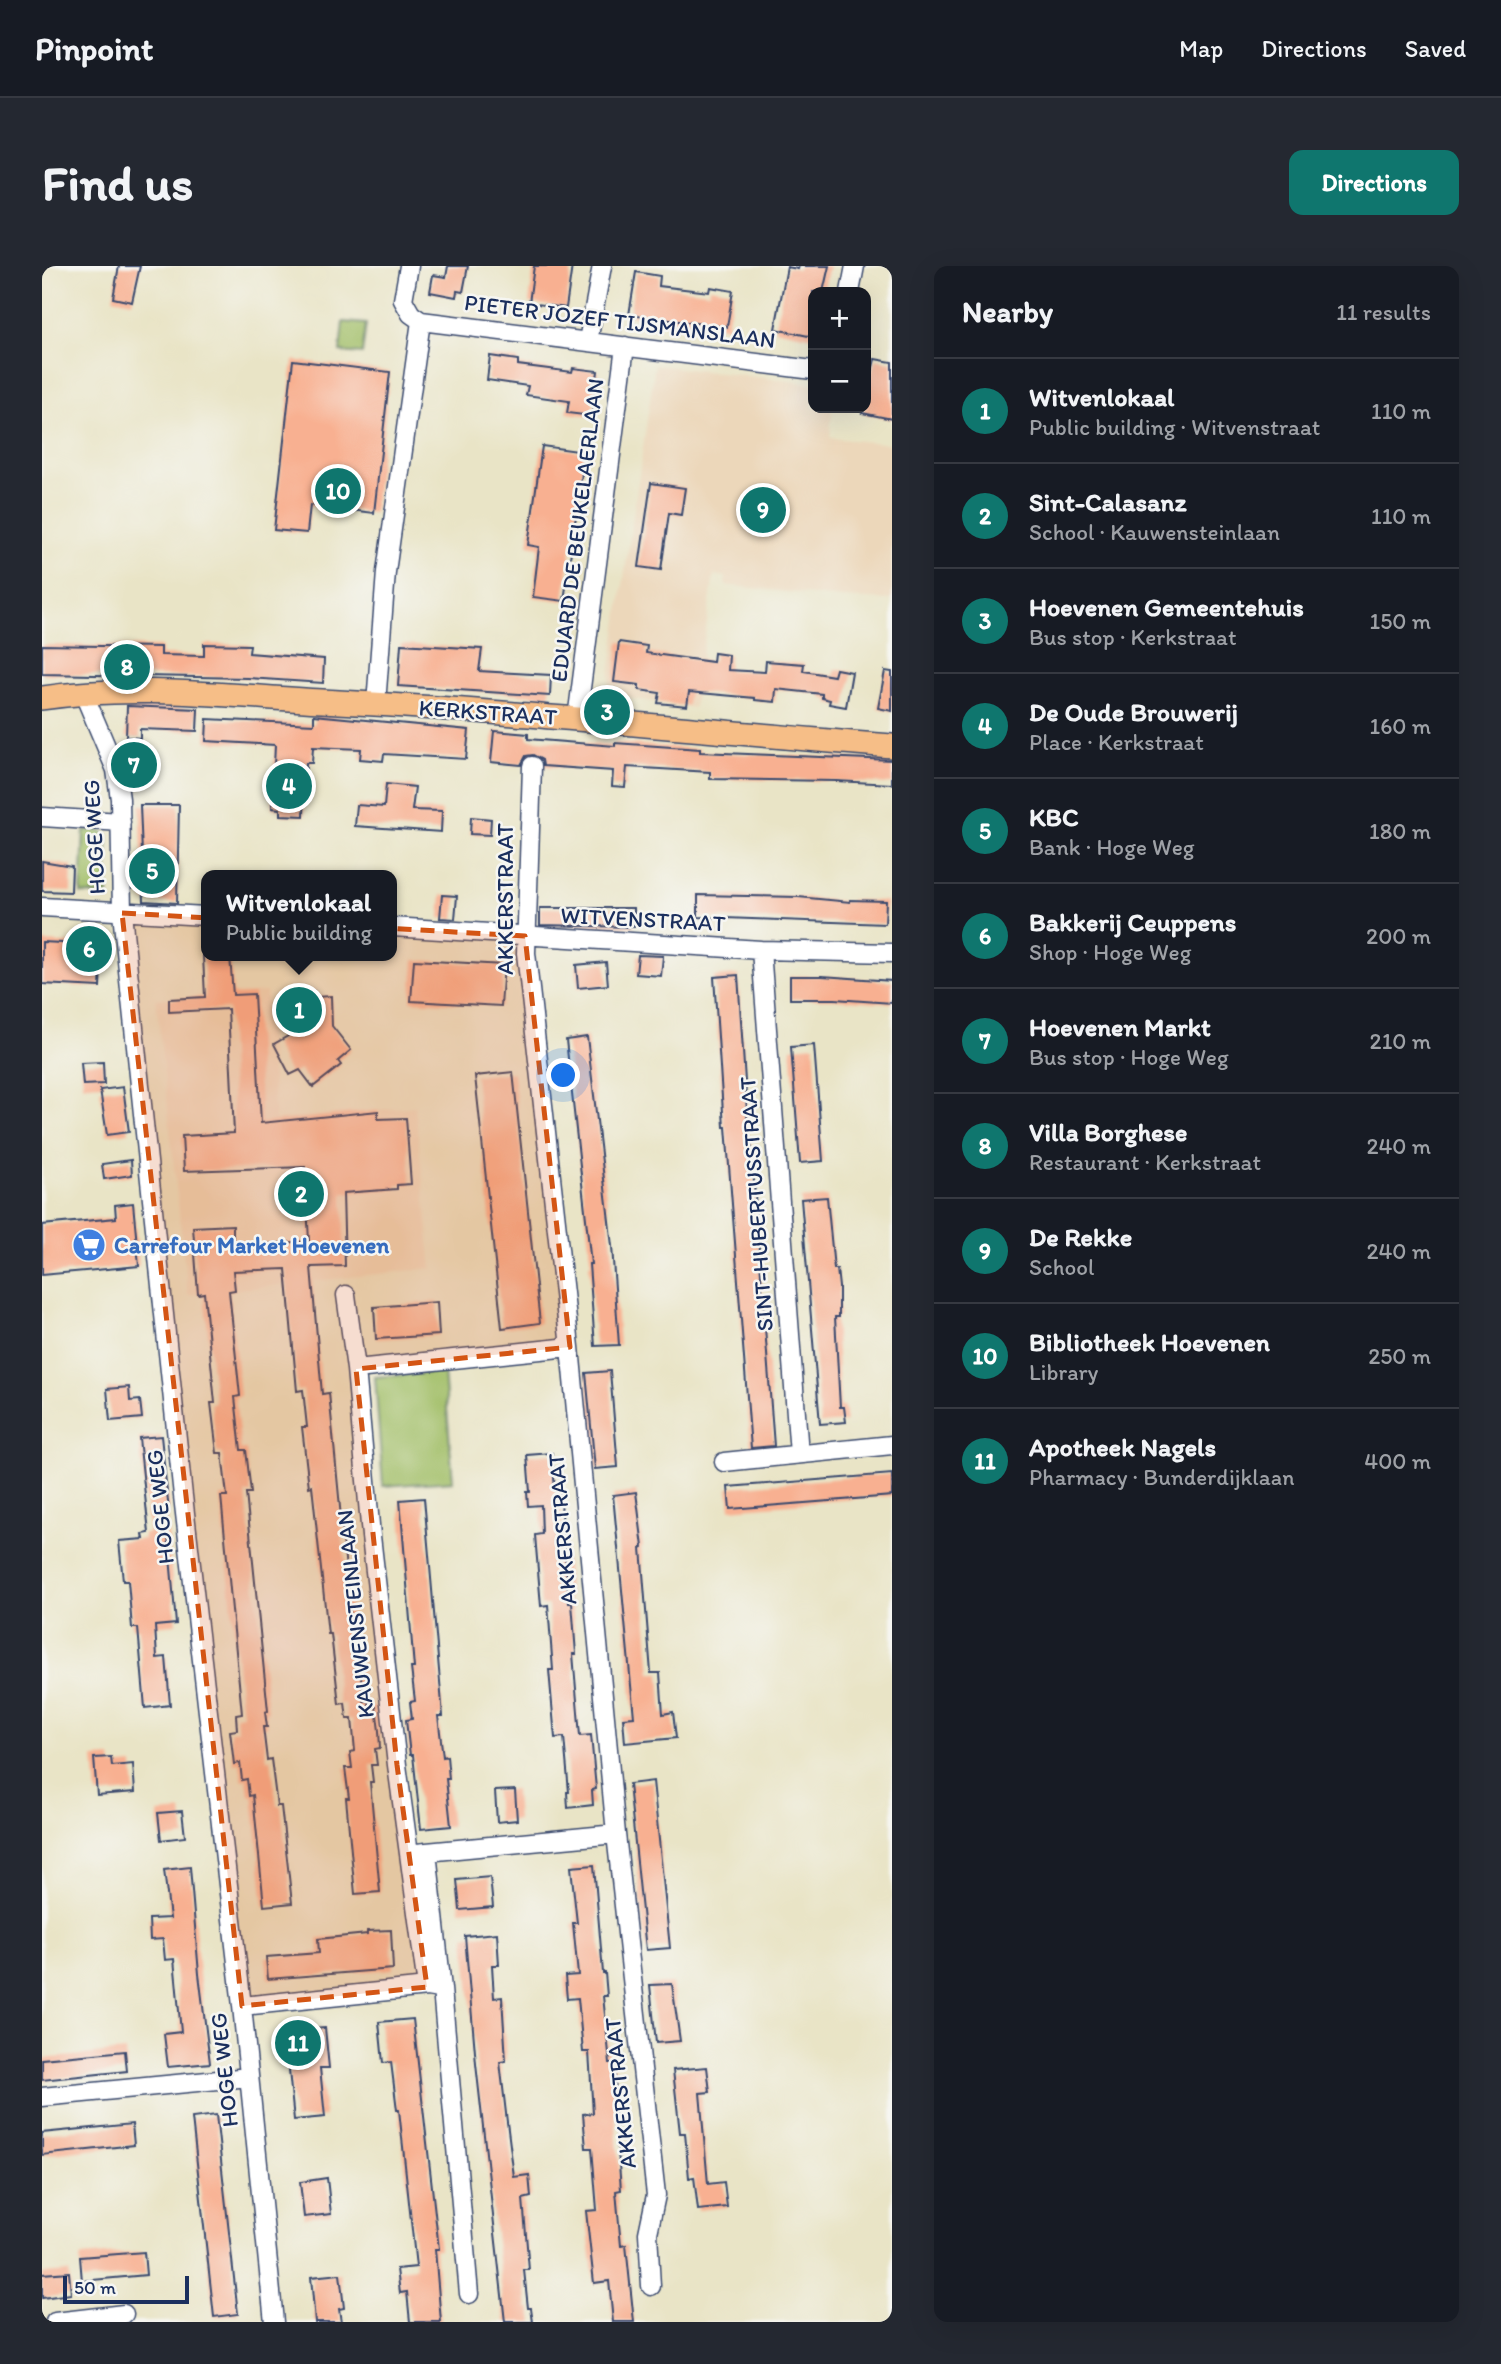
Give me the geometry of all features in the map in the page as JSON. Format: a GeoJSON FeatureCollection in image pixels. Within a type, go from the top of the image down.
{"type":"FeatureCollection","features":[{"type":"Feature","properties":{"kind":"main road","name":"KERKSTRAAT"},"geometry":{"type":"LineString","coordinates":[[42,698],[83,692],[135,690],[376,704],[892,746]]}},
{"type":"Feature","properties":{"kind":"street"},"geometry":{"type":"LineString","coordinates":[[376,704],[386,572],[421,321],[411,314],[403,300],[409,266]]}},
{"type":"Feature","properties":{"kind":"street"},"geometry":{"type":"LineString","coordinates":[[588,341],[602,266]]}},
{"type":"Feature","properties":{"kind":"street"},"geometry":{"type":"LineString","coordinates":[[851,287],[855,266]]}},
{"type":"Feature","properties":{"kind":"street","name":"PIETER JOZEF TIJSMANSLAAN"},"geometry":{"type":"LineString","coordinates":[[421,321],[808,369]]}},
{"type":"Feature","properties":{"kind":"street","name":"EDUARD DE BEUKELAERLAAN"},"geometry":{"type":"LineString","coordinates":[[577,719],[625,346]]}},
{"type":"Feature","properties":{"kind":"street","name":"HOGE WEG"},"geometry":{"type":"LineString","coordinates":[[83,692],[116,770],[121,822],[122,913],[274,2322]]}},
{"type":"Feature","properties":{"kind":"street","name":"AKKERSTRAAT"},"geometry":{"type":"LineString","coordinates":[[532,766],[525,936],[570,1346],[615,1834],[656,2195],[648,2233],[651,2286]]}},
{"type":"Feature","properties":{"kind":"street"},"geometry":{"type":"LineString","coordinates":[[42,817],[121,822]]}},
{"type":"Feature","properties":{"kind":"street"},"geometry":{"type":"LineString","coordinates":[[42,907],[201,916]]}},
{"type":"Feature","properties":{"kind":"street","name":"WITVENSTRAAT"},"geometry":{"type":"LineString","coordinates":[[397,927],[761,950],[892,953]]}},
{"type":"Feature","properties":{"kind":"street","name":"SINT-HUBERTUSSTRAAT"},"geometry":{"type":"LineString","coordinates":[[761,950],[799,1454]]}},
{"type":"Feature","properties":{"kind":"street","name":"KAUWENSTEINLAAN"},"geometry":{"type":"LineString","coordinates":[[346,1295],[397,1765],[418,1853],[469,2294]]}},
{"type":"Feature","properties":{"kind":"street"},"geometry":{"type":"LineString","coordinates":[[356,1369],[570,1346]]}},
{"type":"Feature","properties":{"kind":"street"},"geometry":{"type":"LineString","coordinates":[[724,1462],[892,1445]]}},
{"type":"Feature","properties":{"kind":"street"},"geometry":{"type":"LineString","coordinates":[[418,1853],[615,1834]]}},
{"type":"Feature","properties":{"kind":"street"},"geometry":{"type":"LineString","coordinates":[[242,2006],[435,1988]]}},
{"type":"Feature","properties":{"kind":"street"},"geometry":{"type":"LineString","coordinates":[[42,2097],[249,2077]]}},
{"type":"Feature","properties":{"kind":"street"},"geometry":{"type":"LineString","coordinates":[[55,2322],[124,2314]]}},
{"type":"Feature","properties":{"kind":"highlighted area"},"geometry":{"type":"Polygon","coordinates":[[[122,913],[525,936],[570,1347],[356,1369],[397,1765],[427,1987],[242,2006],[122,913]]]}},
{"type":"Feature","properties":{"kind":"shaded area"},"geometry":{"type":"Polygon","coordinates":[[[655,365],[808,383],[808,413],[832,413],[830,438],[892,444],[892,600],[842,598],[725,585],[726,577],[714,575],[694,708],[607,695],[655,365]]]}},
{"type":"Feature","properties":{"kind":"shaded area"},"geometry":{"type":"Polygon","coordinates":[[[266,992],[275,1120],[415,1106],[432,1268],[188,1295],[156,999],[266,992]]]}},
{"type":"Feature","properties":{"kind":"green space"},"geometry":{"type":"Polygon","coordinates":[[[343,322],[366,324],[362,354],[340,352],[343,322]]]}},
{"type":"Feature","properties":{"kind":"green space"},"geometry":{"type":"Polygon","coordinates":[[[84,830],[102,831],[107,836],[108,895],[81,894],[84,830]]]}},
{"type":"Feature","properties":{"kind":"green space"},"geometry":{"type":"Polygon","coordinates":[[[444,1372],[453,1481],[383,1486],[375,1377],[444,1372]]]}},
{"type":"Feature","properties":{"kind":"building"},"geometry":{"type":"Polygon","coordinates":[[[119,266],[140,266],[132,302],[113,298],[119,266]]]}},
{"type":"Feature","properties":{"kind":"building"},"geometry":{"type":"Polygon","coordinates":[[[448,266],[468,266],[463,292],[457,291],[456,297],[430,292],[433,275],[446,277],[448,266]]]}},
{"type":"Feature","properties":{"kind":"building"},"geometry":{"type":"Polygon","coordinates":[[[534,266],[572,266],[566,308],[529,303],[534,266]]]}},
{"type":"Feature","properties":{"kind":"building"},"geometry":{"type":"Polygon","coordinates":[[[799,266],[829,266],[824,287],[808,287],[808,336],[775,329],[787,267],[798,269],[799,266]]]}},
{"type":"Feature","properties":{"kind":"building"},"geometry":{"type":"Polygon","coordinates":[[[636,272],[660,276],[659,286],[709,292],[710,287],[733,291],[727,327],[629,315],[636,272]]]}},
{"type":"Feature","properties":{"kind":"building"},"geometry":{"type":"Polygon","coordinates":[[[490,356],[518,360],[518,365],[572,372],[573,368],[598,371],[592,416],[567,413],[569,401],[526,395],[528,386],[487,380],[490,356]]]}},
{"type":"Feature","properties":{"kind":"building"},"geometry":{"type":"Polygon","coordinates":[[[875,359],[892,362],[892,419],[862,413],[871,413],[871,376],[875,359]]]}},
{"type":"Feature","properties":{"kind":"building"},"geometry":{"type":"Polygon","coordinates":[[[293,360],[390,372],[374,513],[310,505],[307,533],[274,530],[293,360]]]}},
{"type":"Feature","properties":{"kind":"building"},"geometry":{"type":"Polygon","coordinates":[[[542,446],[585,452],[564,601],[533,597],[539,547],[528,545],[542,446]]]}},
{"type":"Feature","properties":{"kind":"building"},"geometry":{"type":"Polygon","coordinates":[[[651,483],[685,488],[681,515],[669,513],[661,570],[639,567],[651,483]]]}},
{"type":"Feature","properties":{"kind":"building"},"geometry":{"type":"Polygon","coordinates":[[[619,642],[647,646],[646,653],[713,662],[714,653],[729,655],[728,670],[765,672],[766,661],[804,664],[803,671],[834,676],[836,669],[852,672],[846,707],[829,704],[830,700],[822,698],[822,694],[776,689],[775,702],[689,692],[687,706],[658,703],[660,693],[639,690],[639,685],[614,682],[619,642]]]}},
{"type":"Feature","properties":{"kind":"building"},"geometry":{"type":"Polygon","coordinates":[[[204,644],[250,645],[249,653],[324,659],[323,683],[248,678],[42,674],[42,645],[161,647],[161,655],[204,656],[204,644]]]}},
{"type":"Feature","properties":{"kind":"building"},"geometry":{"type":"Polygon","coordinates":[[[401,644],[482,649],[479,671],[551,675],[550,696],[398,686],[401,644]]]}},
{"type":"Feature","properties":{"kind":"building"},"geometry":{"type":"Polygon","coordinates":[[[885,671],[892,672],[892,711],[878,708],[885,671]]]}},
{"type":"Feature","properties":{"kind":"building"},"geometry":{"type":"Polygon","coordinates":[[[127,706],[198,709],[197,731],[140,729],[140,738],[126,737],[127,706]]]}},
{"type":"Feature","properties":{"kind":"building"},"geometry":{"type":"Polygon","coordinates":[[[314,715],[469,730],[466,759],[384,754],[383,761],[360,759],[361,749],[313,747],[312,763],[306,763],[304,816],[280,815],[280,809],[272,808],[275,745],[206,741],[207,719],[314,724],[314,715]]]}},
{"type":"Feature","properties":{"kind":"building"},"geometry":{"type":"Polygon","coordinates":[[[494,731],[528,734],[528,739],[615,746],[615,743],[700,749],[700,752],[892,760],[892,784],[710,779],[710,772],[627,767],[625,787],[612,786],[613,771],[543,766],[542,760],[533,755],[526,756],[521,765],[491,762],[494,731]]]}},
{"type":"Feature","properties":{"kind":"building"},"geometry":{"type":"Polygon","coordinates":[[[386,784],[415,787],[412,810],[442,811],[441,832],[355,826],[357,805],[384,807],[386,784]]]}},
{"type":"Feature","properties":{"kind":"building"},"geometry":{"type":"Polygon","coordinates":[[[140,805],[179,805],[177,903],[144,901],[140,805]]]}},
{"type":"Feature","properties":{"kind":"building"},"geometry":{"type":"Polygon","coordinates":[[[471,817],[491,819],[490,835],[470,834],[471,817]]]}},
{"type":"Feature","properties":{"kind":"building"},"geometry":{"type":"Polygon","coordinates":[[[42,861],[72,866],[71,892],[42,891],[42,861]]]}},
{"type":"Feature","properties":{"kind":"building"},"geometry":{"type":"Polygon","coordinates":[[[442,895],[457,896],[455,919],[440,918],[442,895]]]}},
{"type":"Feature","properties":{"kind":"building"},"geometry":{"type":"Polygon","coordinates":[[[698,895],[798,897],[850,902],[886,901],[885,924],[698,917],[698,895]]]}},
{"type":"Feature","properties":{"kind":"building"},"geometry":{"type":"Polygon","coordinates":[[[540,908],[634,908],[634,927],[540,925],[540,908]]]}},
{"type":"Feature","properties":{"kind":"building"},"geometry":{"type":"Polygon","coordinates":[[[42,942],[102,945],[100,987],[42,984],[42,942]]]}},
{"type":"Feature","properties":{"kind":"building"},"geometry":{"type":"Polygon","coordinates":[[[638,955],[663,956],[661,976],[636,974],[638,955]]]}},
{"type":"Feature","properties":{"kind":"building"},"geometry":{"type":"Polygon","coordinates":[[[414,960],[504,965],[501,1006],[411,1001],[414,960]]]}},
{"type":"Feature","properties":{"kind":"building"},"geometry":{"type":"Polygon","coordinates":[[[203,961],[230,961],[233,995],[254,994],[261,1123],[378,1111],[378,1119],[406,1118],[411,1184],[397,1185],[397,1189],[343,1193],[345,1266],[311,1267],[322,1394],[329,1393],[354,1653],[358,1653],[364,1701],[369,1701],[369,1707],[376,1707],[379,1731],[380,1748],[375,1749],[377,1765],[371,1765],[373,1782],[370,1782],[380,1892],[355,1894],[345,1768],[352,1768],[350,1752],[355,1751],[352,1719],[347,1719],[345,1703],[339,1704],[331,1634],[328,1634],[312,1486],[309,1487],[302,1427],[307,1427],[303,1390],[297,1391],[286,1269],[233,1271],[235,1290],[229,1291],[240,1396],[235,1397],[241,1450],[246,1450],[251,1493],[246,1493],[268,1711],[265,1712],[267,1727],[263,1727],[267,1760],[271,1759],[277,1806],[281,1806],[292,1903],[264,1906],[253,1795],[249,1796],[247,1779],[242,1780],[240,1763],[234,1764],[230,1731],[237,1730],[236,1715],[242,1714],[221,1496],[227,1496],[222,1453],[217,1453],[204,1293],[198,1294],[193,1227],[233,1225],[233,1246],[309,1241],[305,1167],[184,1171],[182,1136],[234,1133],[228,1009],[169,1012],[169,999],[205,997],[203,961]]]}},
{"type":"Feature","properties":{"kind":"building"},"geometry":{"type":"Polygon","coordinates":[[[606,962],[608,985],[578,988],[576,965],[606,962]]]}},
{"type":"Feature","properties":{"kind":"building"},"geometry":{"type":"Polygon","coordinates":[[[738,975],[774,1446],[751,1448],[714,977],[738,975]]]}},
{"type":"Feature","properties":{"kind":"building"},"geometry":{"type":"Polygon","coordinates":[[[790,976],[892,981],[892,1003],[790,999],[790,976]]]}},
{"type":"Feature","properties":{"kind":"building"},"geometry":{"type":"Polygon","coordinates":[[[314,991],[315,997],[331,996],[332,1026],[351,1050],[338,1061],[341,1065],[313,1087],[300,1070],[290,1075],[274,1044],[288,1036],[287,1003],[296,1003],[295,992],[314,991]]]}},
{"type":"Feature","properties":{"kind":"building"},"geometry":{"type":"Polygon","coordinates":[[[587,1037],[612,1246],[619,1345],[595,1346],[591,1264],[566,1040],[587,1037]]]}},
{"type":"Feature","properties":{"kind":"building"},"geometry":{"type":"Polygon","coordinates":[[[814,1045],[823,1161],[800,1163],[791,1047],[814,1045]]]}},
{"type":"Feature","properties":{"kind":"building"},"geometry":{"type":"Polygon","coordinates":[[[103,1062],[104,1084],[83,1085],[81,1063],[103,1062]]]}},
{"type":"Feature","properties":{"kind":"building"},"geometry":{"type":"Polygon","coordinates":[[[513,1072],[540,1323],[502,1328],[475,1076],[513,1072]]]}},
{"type":"Feature","properties":{"kind":"building"},"geometry":{"type":"Polygon","coordinates":[[[123,1087],[129,1132],[107,1135],[100,1090],[123,1087]]]}},
{"type":"Feature","properties":{"kind":"building"},"geometry":{"type":"Polygon","coordinates":[[[131,1160],[132,1175],[104,1179],[102,1164],[131,1160]]]}},
{"type":"Feature","properties":{"kind":"building"},"geometry":{"type":"Polygon","coordinates":[[[827,1197],[834,1269],[837,1269],[839,1287],[839,1317],[835,1317],[840,1407],[844,1407],[846,1422],[820,1424],[801,1199],[827,1197]]]}},
{"type":"Feature","properties":{"kind":"building","name":"Carrefour Market Hoevenen"},"geometry":{"type":"Polygon","coordinates":[[[133,1203],[139,1266],[42,1275],[42,1225],[116,1218],[115,1205],[133,1203]]]}},
{"type":"Feature","properties":{"kind":"building"},"geometry":{"type":"Polygon","coordinates":[[[437,1302],[439,1335],[376,1339],[374,1307],[437,1302]]]}},
{"type":"Feature","properties":{"kind":"building"},"geometry":{"type":"Polygon","coordinates":[[[610,1371],[618,1467],[595,1469],[586,1373],[610,1371]]]}},
{"type":"Feature","properties":{"kind":"building"},"geometry":{"type":"Polygon","coordinates":[[[129,1387],[130,1401],[140,1400],[142,1418],[110,1421],[107,1389],[129,1387]]]}},
{"type":"Feature","properties":{"kind":"building"},"geometry":{"type":"Polygon","coordinates":[[[161,1436],[176,1624],[155,1626],[157,1658],[166,1657],[170,1705],[145,1708],[138,1628],[132,1628],[128,1581],[123,1581],[119,1541],[144,1539],[143,1534],[149,1533],[139,1438],[161,1436]]]}},
{"type":"Feature","properties":{"kind":"building"},"geometry":{"type":"Polygon","coordinates":[[[552,1453],[555,1490],[560,1489],[569,1603],[572,1603],[580,1736],[591,1735],[596,1789],[592,1790],[593,1805],[568,1808],[564,1737],[555,1738],[549,1670],[553,1670],[548,1605],[541,1606],[535,1535],[542,1534],[541,1505],[528,1506],[527,1492],[530,1492],[527,1455],[552,1453]]]}},
{"type":"Feature","properties":{"kind":"building"},"geometry":{"type":"Polygon","coordinates":[[[892,1474],[892,1496],[730,1509],[728,1487],[892,1474]]]}},
{"type":"Feature","properties":{"kind":"building"},"geometry":{"type":"Polygon","coordinates":[[[636,1492],[643,1547],[651,1673],[660,1673],[663,1714],[673,1712],[676,1738],[625,1743],[623,1718],[634,1717],[613,1495],[636,1492]]]}},
{"type":"Feature","properties":{"kind":"building"},"geometry":{"type":"Polygon","coordinates":[[[424,1498],[443,1716],[438,1716],[443,1757],[447,1756],[449,1779],[446,1779],[451,1826],[421,1829],[413,1755],[410,1755],[406,1720],[412,1719],[410,1702],[415,1701],[400,1500],[424,1498]]]}},
{"type":"Feature","properties":{"kind":"building"},"geometry":{"type":"Polygon","coordinates":[[[111,1757],[112,1766],[133,1764],[135,1792],[97,1795],[94,1758],[111,1757]]]}},
{"type":"Feature","properties":{"kind":"building"},"geometry":{"type":"Polygon","coordinates":[[[653,1781],[670,1948],[646,1950],[629,1784],[653,1781]]]}},
{"type":"Feature","properties":{"kind":"building"},"geometry":{"type":"Polygon","coordinates":[[[515,1790],[517,1820],[497,1822],[495,1791],[515,1790]]]}},
{"type":"Feature","properties":{"kind":"building"},"geometry":{"type":"Polygon","coordinates":[[[182,1811],[185,1837],[161,1840],[158,1813],[182,1811]]]}},
{"type":"Feature","properties":{"kind":"building"},"geometry":{"type":"Polygon","coordinates":[[[594,1865],[607,1996],[603,1996],[610,2063],[614,2063],[621,2190],[616,2191],[621,2246],[626,2245],[634,2322],[613,2322],[609,2281],[594,2283],[586,2211],[597,2210],[592,2148],[586,2148],[583,2114],[593,2113],[589,2052],[583,2052],[578,1998],[567,1999],[565,1976],[578,1975],[573,1923],[577,1923],[571,1867],[594,1865]]]}},
{"type":"Feature","properties":{"kind":"building"},"geometry":{"type":"Polygon","coordinates":[[[190,1867],[210,2063],[168,2067],[164,2034],[181,2032],[174,1959],[165,1960],[163,1939],[150,1940],[149,1919],[170,1918],[164,1870],[190,1867]]]}},
{"type":"Feature","properties":{"kind":"building"},"geometry":{"type":"Polygon","coordinates":[[[490,1877],[493,1907],[460,1910],[457,1880],[490,1877]]]}},
{"type":"Feature","properties":{"kind":"building"},"geometry":{"type":"Polygon","coordinates":[[[391,1930],[393,1969],[268,1979],[266,1957],[319,1953],[318,1939],[391,1930]]]}},
{"type":"Feature","properties":{"kind":"building"},"geometry":{"type":"Polygon","coordinates":[[[497,1933],[499,1965],[492,1965],[494,1998],[502,1997],[506,2061],[500,2062],[514,2177],[529,2175],[531,2197],[523,2199],[529,2270],[524,2270],[528,2308],[531,2308],[533,2322],[505,2322],[476,2064],[465,1936],[497,1933]]]}},
{"type":"Feature","properties":{"kind":"building"},"geometry":{"type":"Polygon","coordinates":[[[672,1984],[680,2041],[656,2043],[650,1985],[672,1984]]]}},
{"type":"Feature","properties":{"kind":"building"},"geometry":{"type":"Polygon","coordinates":[[[413,2019],[439,2249],[435,2249],[441,2322],[410,2322],[407,2292],[400,2293],[397,2269],[416,2267],[399,2110],[391,2062],[383,2063],[379,2022],[413,2019]]]}},
{"type":"Feature","properties":{"kind":"building"},"geometry":{"type":"Polygon","coordinates":[[[325,2028],[329,2068],[320,2068],[325,2117],[294,2120],[285,2031],[325,2028]]]}},
{"type":"Feature","properties":{"kind":"building"},"geometry":{"type":"Polygon","coordinates":[[[125,2051],[127,2071],[42,2080],[42,2059],[125,2051]]]}},
{"type":"Feature","properties":{"kind":"building"},"geometry":{"type":"Polygon","coordinates":[[[707,2067],[710,2092],[700,2093],[708,2184],[724,2182],[727,2207],[698,2210],[694,2177],[689,2178],[685,2133],[680,2133],[673,2070],[707,2067]]]}},
{"type":"Feature","properties":{"kind":"building"},"geometry":{"type":"Polygon","coordinates":[[[216,2115],[238,2314],[214,2317],[192,2118],[216,2115]]]}},
{"type":"Feature","properties":{"kind":"building"},"geometry":{"type":"Polygon","coordinates":[[[132,2124],[134,2145],[42,2155],[42,2133],[132,2124]]]}},
{"type":"Feature","properties":{"kind":"building"},"geometry":{"type":"Polygon","coordinates":[[[327,2178],[331,2214],[304,2217],[300,2182],[327,2178]]]}},
{"type":"Feature","properties":{"kind":"building"},"geometry":{"type":"Polygon","coordinates":[[[144,2252],[146,2275],[82,2281],[80,2257],[144,2252]]]}},
{"type":"Feature","properties":{"kind":"building"},"geometry":{"type":"Polygon","coordinates":[[[69,2272],[71,2294],[42,2298],[42,2274],[69,2272]]]}},
{"type":"Feature","properties":{"kind":"building"},"geometry":{"type":"Polygon","coordinates":[[[340,2274],[344,2308],[339,2309],[341,2322],[315,2322],[311,2277],[340,2274]]]}},
{"type":"Feature","properties":{"kind":"place","name":"Bibliotheek Hoevenen"},"geometry":{"type":"Point","coordinates":[338,491]}},
{"type":"Feature","properties":{"kind":"place","name":"De Rekke"},"geometry":{"type":"Point","coordinates":[763,510]}},
{"type":"Feature","properties":{"kind":"place","name":"Villa Borghese"},"geometry":{"type":"Point","coordinates":[127,667]}},
{"type":"Feature","properties":{"kind":"place","name":"Hoevenen Gemeentehuis"},"geometry":{"type":"Point","coordinates":[607,712]}},
{"type":"Feature","properties":{"kind":"place","name":"Hoevenen Markt"},"geometry":{"type":"Point","coordinates":[134,765]}},
{"type":"Feature","properties":{"kind":"place","name":"De Oude Brouwerij"},"geometry":{"type":"Point","coordinates":[289,786]}},
{"type":"Feature","properties":{"kind":"place","name":"KBC"},"geometry":{"type":"Point","coordinates":[152,871]}},
{"type":"Feature","properties":{"kind":"place","name":"Bakkerij Ceuppens"},"geometry":{"type":"Point","coordinates":[89,949]}},
{"type":"Feature","properties":{"kind":"place","name":"Witvenlokaal"},"geometry":{"type":"Point","coordinates":[299,1010]}},
{"type":"Feature","properties":{"kind":"place","name":"Sint-Calasanz"},"geometry":{"type":"Point","coordinates":[301,1194]}},
{"type":"Feature","properties":{"kind":"place","name":"Carrefour Market Hoevenen"},"geometry":{"type":"Point","coordinates":[89,1245]}},
{"type":"Feature","properties":{"kind":"place","name":"Apotheek Nagels"},"geometry":{"type":"Point","coordinates":[298,2043]}}]}
